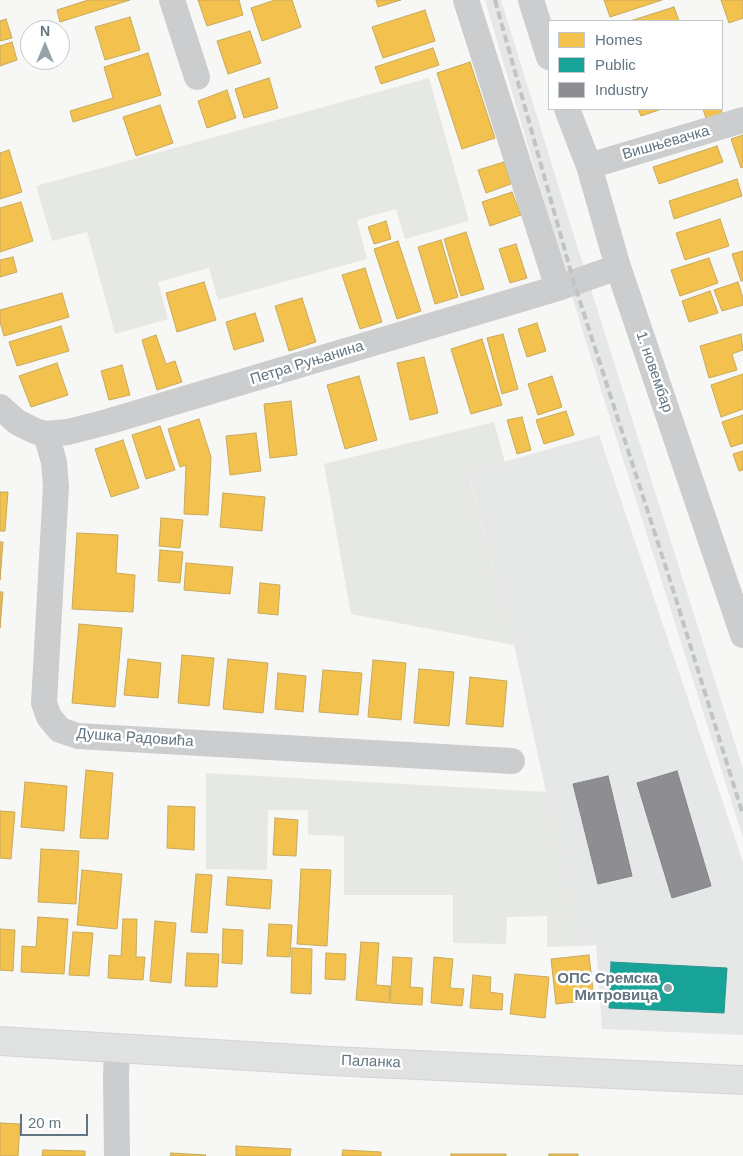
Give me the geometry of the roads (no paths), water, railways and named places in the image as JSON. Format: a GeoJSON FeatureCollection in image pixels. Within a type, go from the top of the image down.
{"type":"FeatureCollection","features":[{"type":"Feature","properties":{"kind":"main road","name":"Паланка"},"geometry":{"type":"LineString","coordinates":[[0,1041],[321,1060],[743,1080]]}},
{"type":"Feature","properties":{"kind":"street"},"geometry":{"type":"LineString","coordinates":[[172,0],[197,77]]}},
{"type":"Feature","properties":{"kind":"street"},"geometry":{"type":"LineString","coordinates":[[466,0],[558,288]]}},
{"type":"Feature","properties":{"kind":"street"},"geometry":{"type":"LineString","coordinates":[[531,0],[548,54]]}},
{"type":"Feature","properties":{"kind":"street","name":"1. новембар"},"geometry":{"type":"LineString","coordinates":[[567,110],[589,166],[618,268],[743,635]]}},
{"type":"Feature","properties":{"kind":"street","name":"Вишњевачка"},"geometry":{"type":"LineString","coordinates":[[589,166],[743,120]]}},
{"type":"Feature","properties":{"kind":"street","name":"Петра Руњанина"},"geometry":{"type":"LineString","coordinates":[[0,407],[34,431],[46,434],[68,432],[558,288],[618,268]]}},
{"type":"Feature","properties":{"kind":"street","name":"Душка Радовића"},"geometry":{"type":"LineString","coordinates":[[46,434],[54,462],[56,486],[44,703],[49,717],[60,730],[78,736],[512,761]]}},
{"type":"Feature","properties":{"kind":"street"},"geometry":{"type":"LineString","coordinates":[[117,1156],[116,1076],[118,1048]]}},
{"type":"Feature","properties":{"kind":"railway"},"geometry":{"type":"LineString","coordinates":[[495,0],[574,283],[669,577],[743,815]]}},
{"type":"Feature","properties":{"kind":"place","name":"ОПС Сремска Митровица"},"geometry":{"type":"Point","coordinates":[668,988]}}]}
